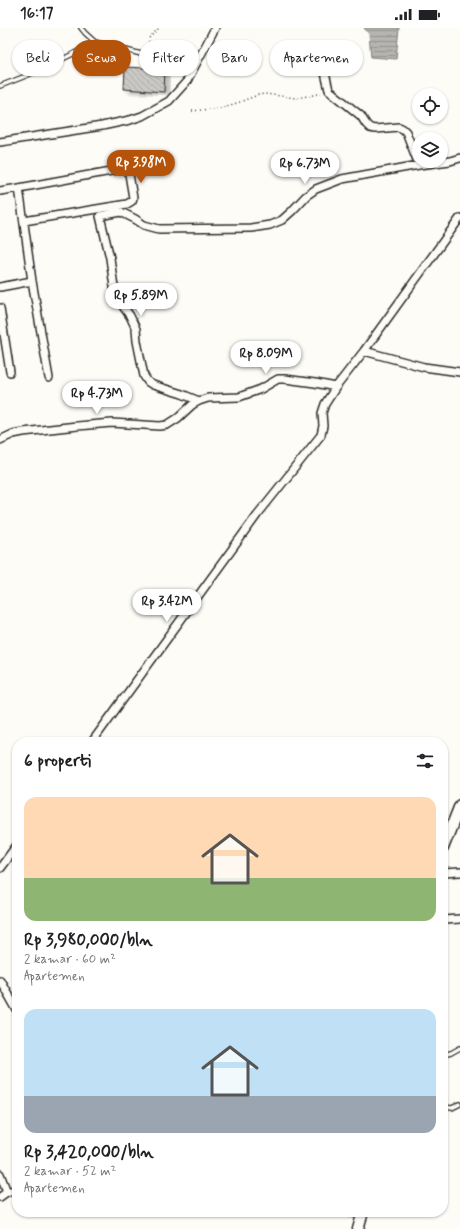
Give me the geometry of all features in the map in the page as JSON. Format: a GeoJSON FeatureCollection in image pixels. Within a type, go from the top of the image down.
{"type":"FeatureCollection","features":[{"type":"Feature","properties":{"kind":"main road"},"geometry":{"type":"LineString","coordinates":[[448,835],[460,805]]}},
{"type":"Feature","properties":{"kind":"main road"},"geometry":{"type":"LineString","coordinates":[[358,1229],[361,1217]]}},
{"type":"Feature","properties":{"kind":"street"},"geometry":{"type":"LineString","coordinates":[[0,142],[102,126],[142,116],[169,101],[187,82],[215,28]]}},
{"type":"Feature","properties":{"kind":"street"},"geometry":{"type":"LineString","coordinates":[[326,76],[329,90],[356,112],[370,128],[399,127],[406,132],[412,147]]}},
{"type":"Feature","properties":{"kind":"street"},"geometry":{"type":"LineString","coordinates":[[448,161],[460,158]]}},
{"type":"Feature","properties":{"kind":"street"},"geometry":{"type":"LineString","coordinates":[[199,401],[153,385],[148,382],[144,376],[136,329],[130,316],[117,298],[110,258],[100,216],[121,212],[144,224],[159,229],[252,228],[270,225],[282,220],[306,196],[316,189],[342,179],[412,166]]}},
{"type":"Feature","properties":{"kind":"street"},"geometry":{"type":"LineString","coordinates":[[0,191],[122,169],[128,171],[134,198],[127,204],[24,221]]}},
{"type":"Feature","properties":{"kind":"street"},"geometry":{"type":"LineString","coordinates":[[19,188],[32,281],[49,378]]}},
{"type":"Feature","properties":{"kind":"street"},"geometry":{"type":"LineString","coordinates":[[96,737],[257,515],[321,434],[323,426],[323,408],[336,387],[364,351],[460,218]]}},
{"type":"Feature","properties":{"kind":"street"},"geometry":{"type":"LineString","coordinates":[[0,287],[32,281]]}},
{"type":"Feature","properties":{"kind":"street"},"geometry":{"type":"LineString","coordinates":[[0,308],[10,372]]}},
{"type":"Feature","properties":{"kind":"street"},"geometry":{"type":"LineString","coordinates":[[364,351],[424,367],[460,372]]}},
{"type":"Feature","properties":{"kind":"street"},"geometry":{"type":"LineString","coordinates":[[0,440],[13,434],[23,432],[77,426],[112,423],[160,426],[168,425],[199,401],[208,398],[239,397],[261,389],[278,379],[336,387]]}},
{"type":"Feature","properties":{"kind":"street"},"geometry":{"type":"LineString","coordinates":[[0,868],[12,852]]}},
{"type":"Feature","properties":{"kind":"street"},"geometry":{"type":"LineString","coordinates":[[448,873],[460,872]]}},
{"type":"Feature","properties":{"kind":"street"},"geometry":{"type":"LineString","coordinates":[[448,920],[460,919]]}},
{"type":"Feature","properties":{"kind":"street"},"geometry":{"type":"LineString","coordinates":[[0,980],[12,1001]]}},
{"type":"Feature","properties":{"kind":"street"},"geometry":{"type":"LineString","coordinates":[[0,1174],[7,1192]]}},
{"type":"Feature","properties":{"kind":"street"},"geometry":{"type":"LineString","coordinates":[[0,1197],[12,1190]]}},
{"type":"Feature","properties":{"kind":"lane"},"geometry":{"type":"LineString","coordinates":[[81,28],[93,40]]}},
{"type":"Feature","properties":{"kind":"lane"},"geometry":{"type":"LineString","coordinates":[[0,86],[30,75],[72,55]]}},
{"type":"Feature","properties":{"kind":"lane"},"geometry":{"type":"LineString","coordinates":[[448,1054],[460,1048]]}},
{"type":"Feature","properties":{"kind":"lane"},"geometry":{"type":"LineString","coordinates":[[448,1108],[452,1108],[460,1104]]}},
{"type":"Feature","properties":{"kind":"path"},"geometry":{"type":"LineString","coordinates":[[149,40],[149,38],[159,28]]}},
{"type":"Feature","properties":{"kind":"path"},"geometry":{"type":"LineString","coordinates":[[192,111],[220,108],[258,95],[265,94],[296,98],[314,95],[329,90]]}},
{"type":"Feature","properties":{"kind":"shaded area"},"geometry":{"type":"Polygon","coordinates":[[[364,28],[399,28],[396,59],[371,57],[369,34],[364,28]]]}},
{"type":"Feature","properties":{"kind":"building"},"geometry":{"type":"Polygon","coordinates":[[[131,67],[139,68],[139,76],[165,76],[164,92],[124,89],[125,76],[131,76],[131,67]]]}}]}
